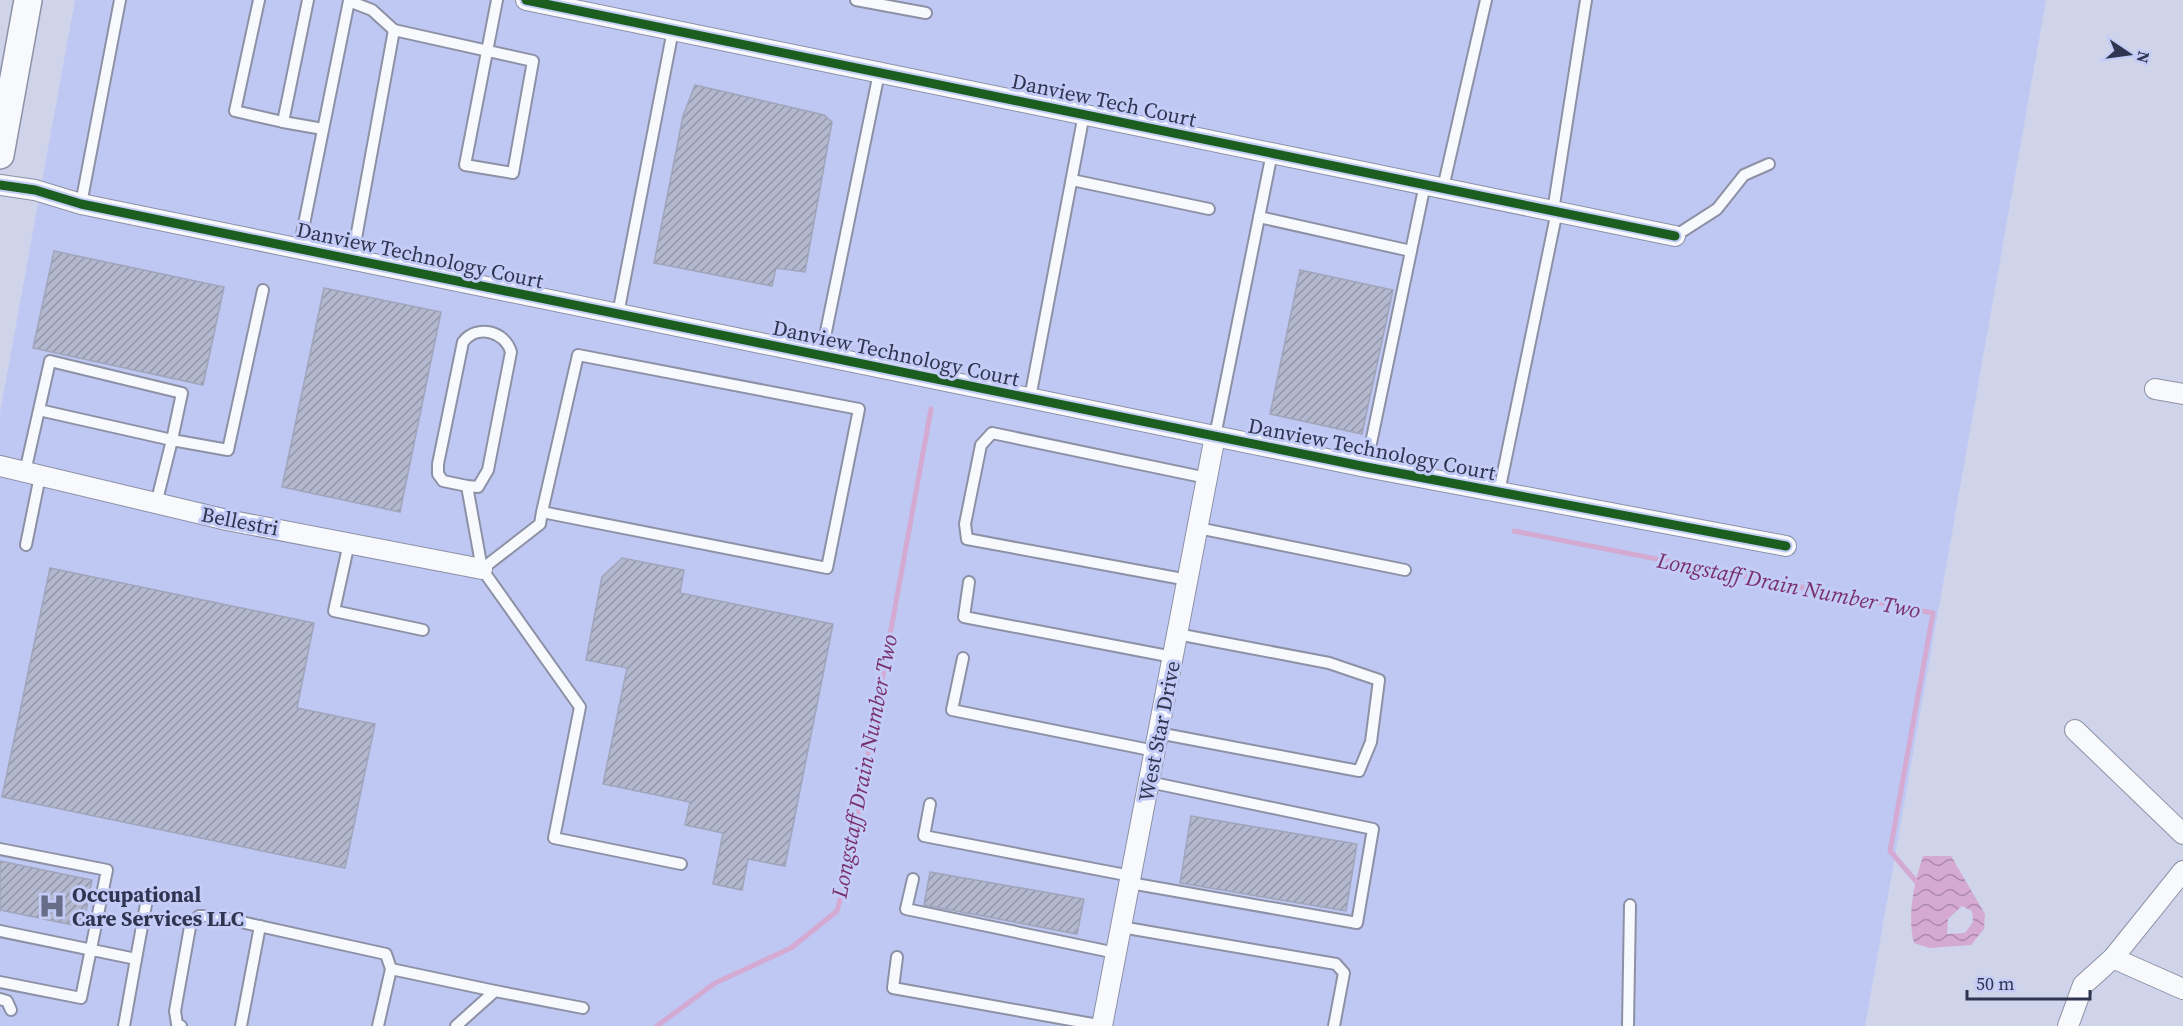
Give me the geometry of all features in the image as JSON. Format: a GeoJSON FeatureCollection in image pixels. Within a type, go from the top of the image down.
{"type":"FeatureCollection","features":[{"type":"Feature","properties":{"kind":"main road"},"geometry":{"type":"LineString","coordinates":[[0,155],[28,0]]}},
{"type":"Feature","properties":{"kind":"street","name":"Danview Tech Court"},"geometry":{"type":"LineString","coordinates":[[526,0],[565,4],[673,30],[1675,236]]}},
{"type":"Feature","properties":{"kind":"street","name":"Danview Technology Court"},"geometry":{"type":"LineString","coordinates":[[0,185],[35,190],[81,204],[298,249],[1366,467],[1786,546]]}},
{"type":"Feature","properties":{"kind":"street"},"geometry":{"type":"LineString","coordinates":[[2155,389],[2183,394]]}},
{"type":"Feature","properties":{"kind":"street","name":"West Star Drive"},"geometry":{"type":"LineString","coordinates":[[1103,1026],[1215,436]]}},
{"type":"Feature","properties":{"kind":"street","name":"Bellestri"},"geometry":{"type":"LineString","coordinates":[[0,466],[156,504],[482,569]]}},
{"type":"Feature","properties":{"kind":"street"},"geometry":{"type":"LineString","coordinates":[[2075,730],[2183,834]]}},
{"type":"Feature","properties":{"kind":"street"},"geometry":{"type":"LineString","coordinates":[[2068,1026],[2083,985],[2113,957],[2183,871]]}},
{"type":"Feature","properties":{"kind":"street"},"geometry":{"type":"LineString","coordinates":[[2113,957],[2183,989]]}},
{"type":"Feature","properties":{"kind":"lane"},"geometry":{"type":"LineString","coordinates":[[81,204],[120,0]]}},
{"type":"Feature","properties":{"kind":"lane"},"geometry":{"type":"LineString","coordinates":[[259,0],[235,111],[323,129]]}},
{"type":"Feature","properties":{"kind":"lane"},"geometry":{"type":"LineString","coordinates":[[283,122],[308,0]]}},
{"type":"Feature","properties":{"kind":"lane"},"geometry":{"type":"LineString","coordinates":[[298,249],[348,0],[372,10],[394,30],[487,53],[533,62],[513,173],[465,165],[487,53],[497,0]]}},
{"type":"Feature","properties":{"kind":"lane"},"geometry":{"type":"LineString","coordinates":[[856,0],[926,13]]}},
{"type":"Feature","properties":{"kind":"lane"},"geometry":{"type":"LineString","coordinates":[[1366,467],[1411,250],[1434,186],[1486,0]]}},
{"type":"Feature","properties":{"kind":"lane"},"geometry":{"type":"LineString","coordinates":[[1499,492],[1555,211],[1586,0]]}},
{"type":"Feature","properties":{"kind":"lane"},"geometry":{"type":"LineString","coordinates":[[352,260],[394,30]]}},
{"type":"Feature","properties":{"kind":"lane"},"geometry":{"type":"LineString","coordinates":[[618,314],[673,30]]}},
{"type":"Feature","properties":{"kind":"lane"},"geometry":{"type":"LineString","coordinates":[[821,356],[879,72]]}},
{"type":"Feature","properties":{"kind":"lane"},"geometry":{"type":"LineString","coordinates":[[1030,399],[1084,114]]}},
{"type":"Feature","properties":{"kind":"lane"},"geometry":{"type":"LineString","coordinates":[[1215,436],[1272,153]]}},
{"type":"Feature","properties":{"kind":"lane"},"geometry":{"type":"LineString","coordinates":[[1675,236],[1717,209],[1744,175],[1769,164]]}},
{"type":"Feature","properties":{"kind":"lane"},"geometry":{"type":"LineString","coordinates":[[1072,180],[1209,209]]}},
{"type":"Feature","properties":{"kind":"lane"},"geometry":{"type":"LineString","coordinates":[[1259,217],[1411,250]]}},
{"type":"Feature","properties":{"kind":"lane"},"geometry":{"type":"LineString","coordinates":[[39,410],[172,440],[228,450],[263,290]]}},
{"type":"Feature","properties":{"kind":"lane"},"geometry":{"type":"LineString","coordinates":[[477,330],[500,336],[508,342],[511,352],[488,470],[478,488],[467,486],[443,481],[438,474],[438,464],[463,342],[468,334],[477,330]]}},
{"type":"Feature","properties":{"kind":"lane"},"geometry":{"type":"LineString","coordinates":[[482,569],[540,524],[542,512],[578,355],[859,409],[827,568],[542,512]]}},
{"type":"Feature","properties":{"kind":"lane"},"geometry":{"type":"LineString","coordinates":[[26,546],[39,410],[50,361],[182,393],[156,504]]}},
{"type":"Feature","properties":{"kind":"lane"},"geometry":{"type":"LineString","coordinates":[[1188,580],[967,538],[965,524],[981,445],[992,433],[1207,478]]}},
{"type":"Feature","properties":{"kind":"lane"},"geometry":{"type":"LineString","coordinates":[[467,486],[482,569],[580,707],[554,838],[681,864]]}},
{"type":"Feature","properties":{"kind":"lane"},"geometry":{"type":"LineString","coordinates":[[1198,528],[1405,570]]}},
{"type":"Feature","properties":{"kind":"lane"},"geometry":{"type":"LineString","coordinates":[[349,543],[334,611],[423,630]]}},
{"type":"Feature","properties":{"kind":"lane"},"geometry":{"type":"LineString","coordinates":[[969,582],[964,617],[1173,657]]}},
{"type":"Feature","properties":{"kind":"lane"},"geometry":{"type":"LineString","coordinates":[[963,658],[952,710],[1359,771],[1371,742],[1379,680],[1329,663],[1178,633]]}},
{"type":"Feature","properties":{"kind":"lane"},"geometry":{"type":"LineString","coordinates":[[930,804],[924,836],[1130,880],[1357,923],[1373,829],[1149,782]]}},
{"type":"Feature","properties":{"kind":"lane"},"geometry":{"type":"LineString","coordinates":[[0,849],[107,870],[81,998],[0,982]]}},
{"type":"Feature","properties":{"kind":"lane"},"geometry":{"type":"LineString","coordinates":[[913,879],[906,909],[1116,953]]}},
{"type":"Feature","properties":{"kind":"lane"},"geometry":{"type":"LineString","coordinates":[[124,1026],[147,899]]}},
{"type":"Feature","properties":{"kind":"lane"},"geometry":{"type":"LineString","coordinates":[[1628,1026],[1630,905]]}},
{"type":"Feature","properties":{"kind":"lane"},"geometry":{"type":"LineString","coordinates":[[181,1026],[177,1024],[175,1011],[190,927],[199,916],[214,916],[386,954],[391,969],[378,1026]]}},
{"type":"Feature","properties":{"kind":"lane"},"geometry":{"type":"LineString","coordinates":[[241,1026],[260,926]]}},
{"type":"Feature","properties":{"kind":"lane"},"geometry":{"type":"LineString","coordinates":[[1121,927],[1336,964],[1344,973],[1334,1026]]}},
{"type":"Feature","properties":{"kind":"lane"},"geometry":{"type":"LineString","coordinates":[[0,931],[136,959]]}},
{"type":"Feature","properties":{"kind":"lane"},"geometry":{"type":"LineString","coordinates":[[897,957],[893,988],[1103,1026]]}},
{"type":"Feature","properties":{"kind":"lane"},"geometry":{"type":"LineString","coordinates":[[391,969],[583,1008]]}},
{"type":"Feature","properties":{"kind":"lane"},"geometry":{"type":"LineString","coordinates":[[456,1026],[495,991]]}},
{"type":"Feature","properties":{"kind":"lane"},"geometry":{"type":"LineString","coordinates":[[0,999],[7,1000],[11,1010]]}},
{"type":"Feature","properties":{"kind":"shaded area"},"geometry":{"type":"Polygon","coordinates":[[[75,0],[2046,0],[1865,1026],[0,1026],[0,413],[75,0]]]}},
{"type":"Feature","properties":{"kind":"water"},"geometry":{"type":"Polygon","coordinates":[[[1923,856],[1951,856],[1985,914],[1984,929],[1971,945],[1929,948],[1914,943],[1911,910],[1914,888],[1923,856]],[[1962,906],[1948,919],[1947,934],[1965,933],[1973,922],[1972,911],[1962,906]]]}},
{"type":"Feature","properties":{"kind":"building"},"geometry":{"type":"Polygon","coordinates":[[[695,85],[824,115],[832,122],[805,272],[776,268],[772,286],[654,263],[683,116],[695,85]]]}},
{"type":"Feature","properties":{"kind":"building"},"geometry":{"type":"Polygon","coordinates":[[[54,251],[224,287],[203,385],[33,348],[54,251]]]}},
{"type":"Feature","properties":{"kind":"building"},"geometry":{"type":"Polygon","coordinates":[[[1300,270],[1393,290],[1362,434],[1270,414],[1300,270]]]}},
{"type":"Feature","properties":{"kind":"building"},"geometry":{"type":"Polygon","coordinates":[[[324,288],[441,312],[400,512],[282,487],[324,288]]]}},
{"type":"Feature","properties":{"kind":"building"},"geometry":{"type":"Polygon","coordinates":[[[622,558],[684,570],[680,593],[833,624],[785,866],[748,859],[742,890],[713,884],[723,833],[685,825],[690,802],[603,784],[627,668],[586,660],[602,577],[622,558]]]}},
{"type":"Feature","properties":{"kind":"building"},"geometry":{"type":"Polygon","coordinates":[[[50,568],[314,623],[297,708],[375,724],[345,868],[2,797],[50,568]]]}},
{"type":"Feature","properties":{"kind":"building"},"geometry":{"type":"Polygon","coordinates":[[[1191,816],[1357,844],[1346,911],[1180,883],[1191,816]]]}},
{"type":"Feature","properties":{"kind":"building"},"geometry":{"type":"Polygon","coordinates":[[[0,861],[92,880],[83,927],[0,910],[0,861]]]}},
{"type":"Feature","properties":{"kind":"building"},"geometry":{"type":"Polygon","coordinates":[[[930,872],[1084,899],[1077,934],[924,905],[930,872]]]}},
{"type":"Feature","properties":{"kind":"waterway","name":"Longstaff Drain Number Two"},"geometry":{"type":"LineString","coordinates":[[657,1026],[715,983],[791,948],[837,911],[846,878],[931,409]]}},
{"type":"Feature","properties":{"kind":"waterway","name":"Longstaff Drain Number Two"},"geometry":{"type":"LineString","coordinates":[[1514,531],[1933,613],[1890,851],[1920,886]]}},
{"type":"Feature","properties":{"kind":"cycle path"},"geometry":{"type":"LineString","coordinates":[[526,0],[1675,236]]}},
{"type":"Feature","properties":{"kind":"cycle path"},"geometry":{"type":"LineString","coordinates":[[0,185],[35,190],[81,204],[1366,467],[1786,546]]}},
{"type":"Feature","properties":{"kind":"place","name":"Occupational Care Services LLC"},"geometry":{"type":"Point","coordinates":[52,906]}}]}
